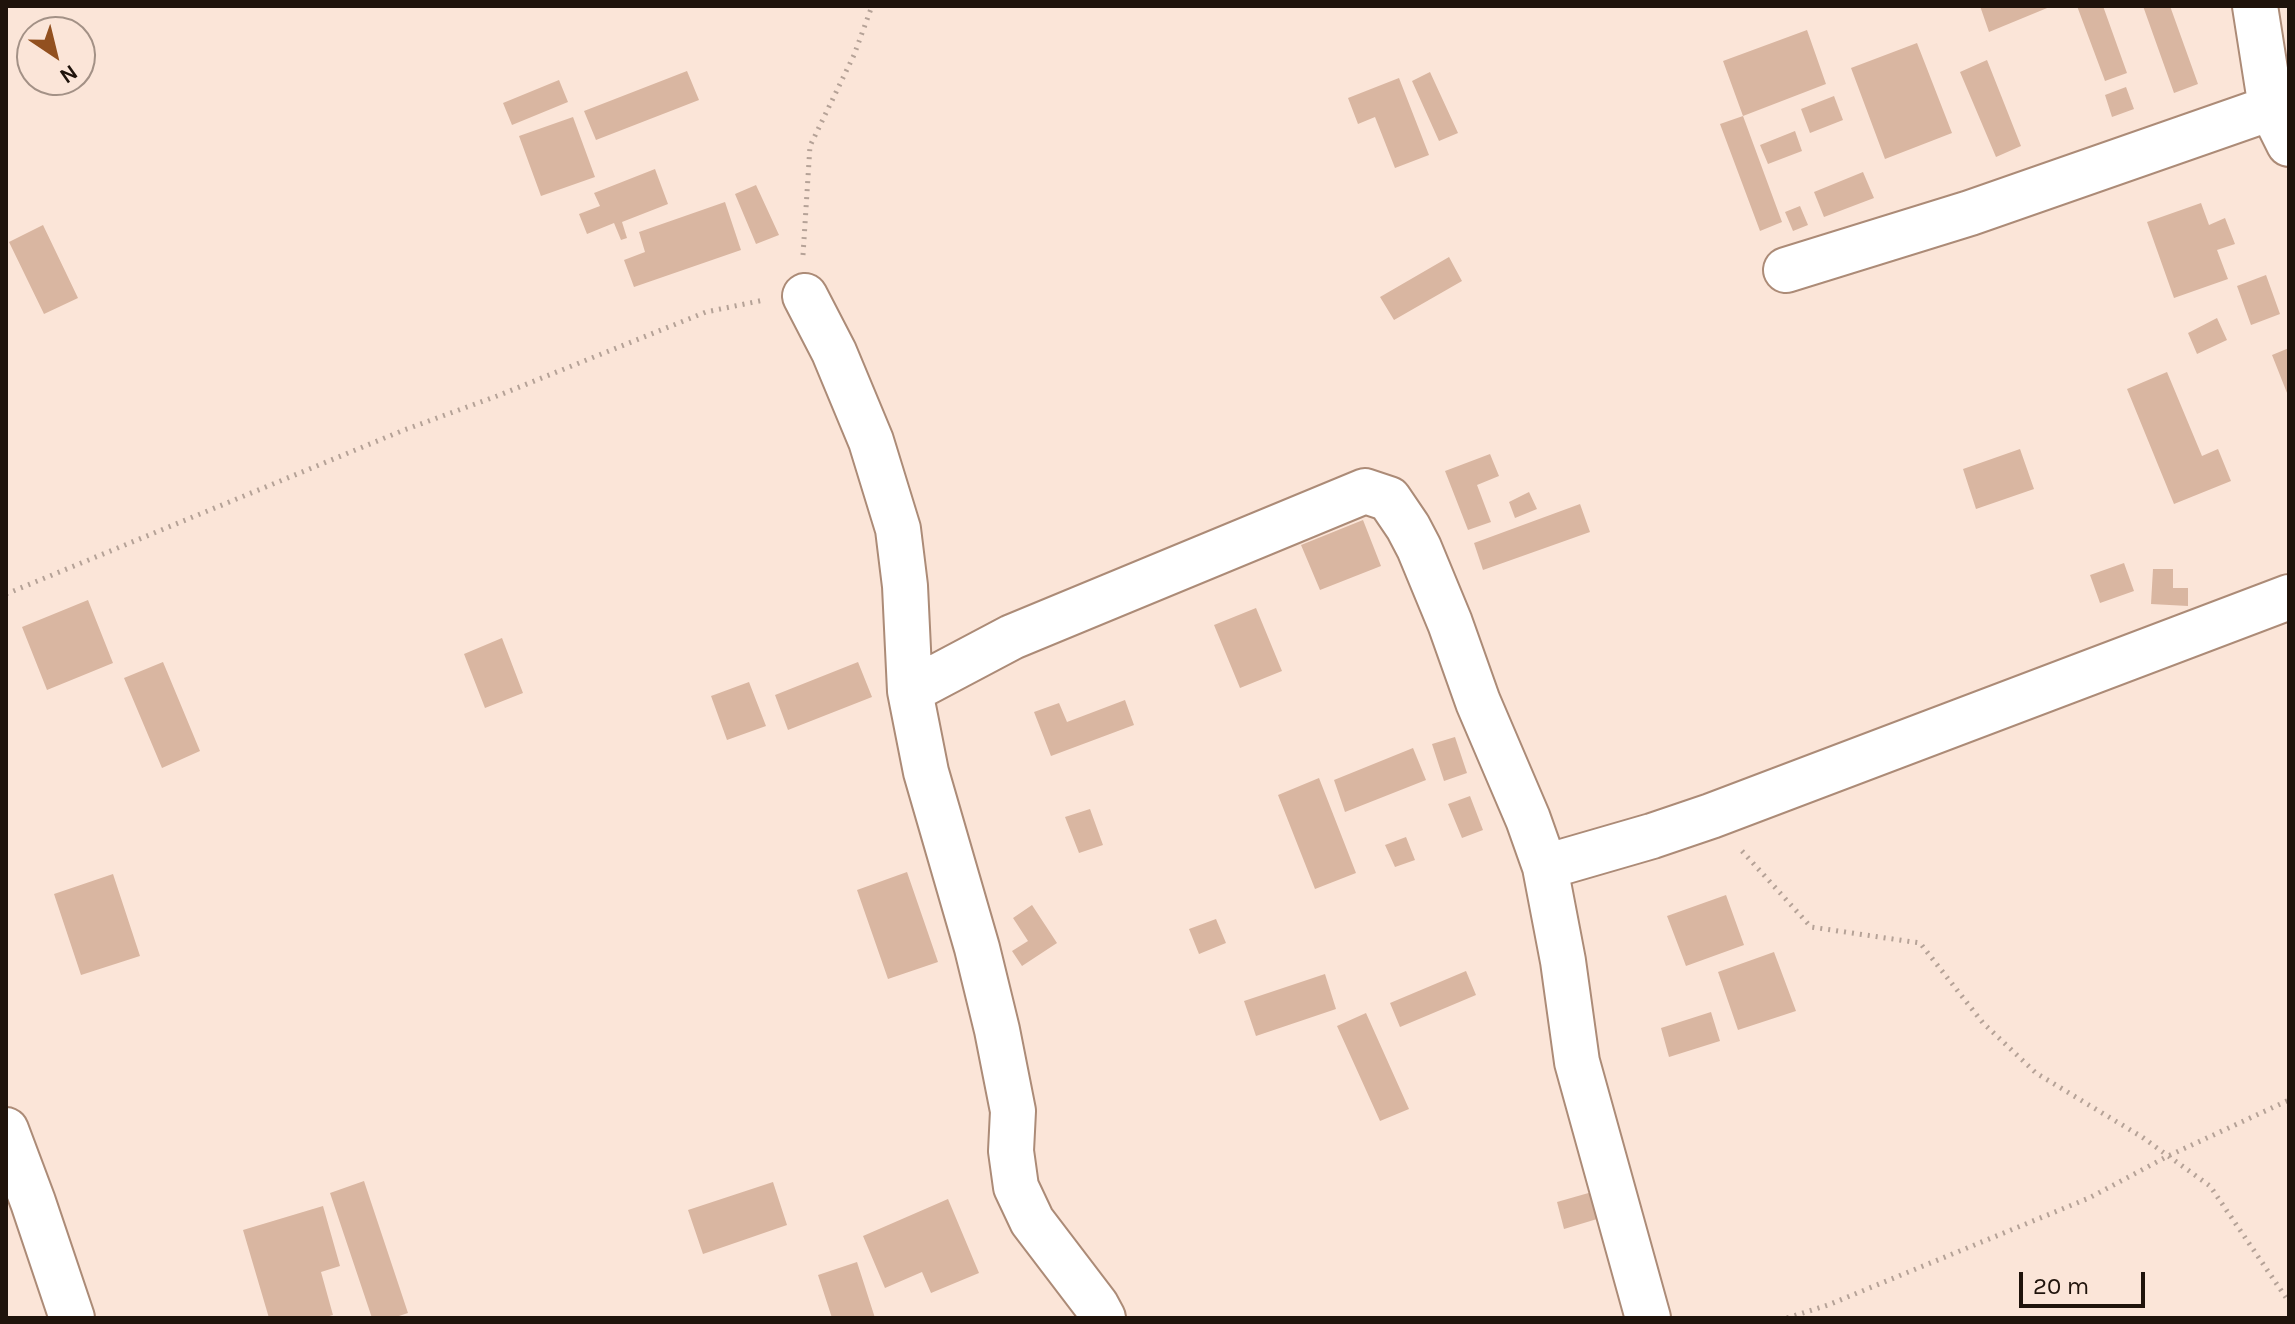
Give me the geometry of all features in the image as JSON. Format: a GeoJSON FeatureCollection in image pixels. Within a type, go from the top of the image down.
{"type":"FeatureCollection","features":[{"type":"Feature","properties":{"kind":"street"},"geometry":{"type":"LineString","coordinates":[[1786,270],[1970,213],[2280,126],[2255,6]]}},
{"type":"Feature","properties":{"kind":"street"},"geometry":{"type":"LineString","coordinates":[[805,296],[834,352],[871,441],[898,529],[905,586],[910,691],[926,772],[977,948],[997,1030],[1013,1111],[1011,1151],[1016,1187],[1032,1221],[1103,1318]]}},
{"type":"Feature","properties":{"kind":"street"},"geometry":{"type":"LineString","coordinates":[[910,691],[1012,637],[1365,491],[1389,499],[1419,548],[1545,867],[1563,961],[1577,1062],[1648,1318]]}},
{"type":"Feature","properties":{"kind":"street"},"geometry":{"type":"LineString","coordinates":[[1545,867],[1711,816],[2289,597]]}},
{"type":"Feature","properties":{"kind":"street"},"geometry":{"type":"LineString","coordinates":[[6,1130],[72,1318]]}},
{"type":"Feature","properties":{"kind":"path"},"geometry":{"type":"LineString","coordinates":[[6,594],[404,430],[706,312],[769,299],[805,296],[803,247],[810,146],[854,55],[872,6]]}},
{"type":"Feature","properties":{"kind":"path"},"geometry":{"type":"LineString","coordinates":[[1711,816],[1811,927],[1920,943],[1983,1023],[2036,1073],[2142,1137],[2210,1186],[2289,1302]]}},
{"type":"Feature","properties":{"kind":"path"},"geometry":{"type":"LineString","coordinates":[[1787,1318],[1828,1305],[2075,1204],[2168,1156],[2289,1100]]}},
{"type":"Feature","properties":{"kind":"building"},"geometry":{"type":"Polygon","coordinates":[[[1980,6],[2052,6],[1989,32],[1980,6]]]}},
{"type":"Feature","properties":{"kind":"building"},"geometry":{"type":"Polygon","coordinates":[[[2077,6],[2103,6],[2127,73],[2105,81],[2077,6]]]}},
{"type":"Feature","properties":{"kind":"building"},"geometry":{"type":"Polygon","coordinates":[[[2143,6],[2170,6],[2198,84],[2174,93],[2143,6]]]}},
{"type":"Feature","properties":{"kind":"building"},"geometry":{"type":"Polygon","coordinates":[[[1807,30],[1826,84],[1743,116],[1723,61],[1807,30]]]}},
{"type":"Feature","properties":{"kind":"building"},"geometry":{"type":"Polygon","coordinates":[[[1917,43],[1952,133],[1885,159],[1851,68],[1917,43]]]}},
{"type":"Feature","properties":{"kind":"building"},"geometry":{"type":"Polygon","coordinates":[[[1987,60],[2021,146],[1996,157],[1960,72],[1987,60]]]}},
{"type":"Feature","properties":{"kind":"building"},"geometry":{"type":"Polygon","coordinates":[[[687,71],[699,100],[596,140],[584,111],[687,71]]]}},
{"type":"Feature","properties":{"kind":"building"},"geometry":{"type":"Polygon","coordinates":[[[1430,72],[1458,133],[1439,141],[1412,81],[1430,72]]]}},
{"type":"Feature","properties":{"kind":"building"},"geometry":{"type":"Polygon","coordinates":[[[1399,78],[1429,155],[1395,168],[1375,117],[1358,124],[1348,98],[1399,78]]]}},
{"type":"Feature","properties":{"kind":"building"},"geometry":{"type":"Polygon","coordinates":[[[559,80],[568,102],[512,125],[503,103],[559,80]]]}},
{"type":"Feature","properties":{"kind":"building"},"geometry":{"type":"Polygon","coordinates":[[[2126,87],[2134,109],[2112,117],[2105,95],[2126,87]]]}},
{"type":"Feature","properties":{"kind":"building"},"geometry":{"type":"Polygon","coordinates":[[[1834,96],[1843,120],[1810,133],[1801,109],[1834,96]]]}},
{"type":"Feature","properties":{"kind":"building"},"geometry":{"type":"Polygon","coordinates":[[[1743,116],[1782,222],[1760,231],[1720,124],[1743,116]]]}},
{"type":"Feature","properties":{"kind":"building"},"geometry":{"type":"Polygon","coordinates":[[[573,117],[595,177],[541,196],[519,136],[573,117]]]}},
{"type":"Feature","properties":{"kind":"building"},"geometry":{"type":"Polygon","coordinates":[[[1795,131],[1802,151],[1768,164],[1760,145],[1795,131]]]}},
{"type":"Feature","properties":{"kind":"building"},"geometry":{"type":"Polygon","coordinates":[[[655,169],[668,204],[622,222],[627,238],[621,240],[614,223],[587,234],[579,214],[600,206],[594,193],[655,169]]]}},
{"type":"Feature","properties":{"kind":"building"},"geometry":{"type":"Polygon","coordinates":[[[1863,172],[1874,198],[1824,217],[1814,192],[1863,172]]]}},
{"type":"Feature","properties":{"kind":"building"},"geometry":{"type":"Polygon","coordinates":[[[756,185],[779,235],[756,244],[735,194],[756,185]]]}},
{"type":"Feature","properties":{"kind":"building"},"geometry":{"type":"Polygon","coordinates":[[[725,202],[741,250],[634,287],[624,260],[645,252],[639,232],[725,202]]]}},
{"type":"Feature","properties":{"kind":"building"},"geometry":{"type":"Polygon","coordinates":[[[2201,203],[2209,225],[2225,218],[2235,244],[2217,250],[2228,279],[2174,298],[2147,222],[2201,203]]]}},
{"type":"Feature","properties":{"kind":"building"},"geometry":{"type":"Polygon","coordinates":[[[1800,206],[1808,225],[1793,231],[1785,212],[1800,206]]]}},
{"type":"Feature","properties":{"kind":"building"},"geometry":{"type":"Polygon","coordinates":[[[43,225],[78,298],[44,314],[9,242],[43,225]]]}},
{"type":"Feature","properties":{"kind":"building"},"geometry":{"type":"Polygon","coordinates":[[[1449,257],[1462,281],[1394,320],[1380,297],[1449,257]]]}},
{"type":"Feature","properties":{"kind":"building"},"geometry":{"type":"Polygon","coordinates":[[[2266,275],[2280,314],[2251,325],[2237,286],[2266,275]]]}},
{"type":"Feature","properties":{"kind":"building"},"geometry":{"type":"Polygon","coordinates":[[[2217,318],[2227,340],[2197,354],[2188,333],[2217,318]]]}},
{"type":"Feature","properties":{"kind":"building"},"geometry":{"type":"Polygon","coordinates":[[[2289,348],[2289,398],[2272,355],[2289,348]]]}},
{"type":"Feature","properties":{"kind":"building"},"geometry":{"type":"Polygon","coordinates":[[[2167,372],[2202,456],[2218,449],[2231,481],[2174,504],[2127,389],[2167,372]]]}},
{"type":"Feature","properties":{"kind":"building"},"geometry":{"type":"Polygon","coordinates":[[[2020,449],[2034,489],[1976,509],[1963,469],[2020,449]]]}},
{"type":"Feature","properties":{"kind":"building"},"geometry":{"type":"Polygon","coordinates":[[[1490,454],[1499,476],[1477,485],[1491,522],[1468,530],[1445,471],[1490,454]]]}},
{"type":"Feature","properties":{"kind":"building"},"geometry":{"type":"Polygon","coordinates":[[[1529,492],[1537,509],[1515,518],[1509,502],[1529,492]]]}},
{"type":"Feature","properties":{"kind":"building"},"geometry":{"type":"Polygon","coordinates":[[[1580,504],[1590,532],[1483,570],[1474,543],[1580,504]]]}},
{"type":"Feature","properties":{"kind":"building"},"geometry":{"type":"Polygon","coordinates":[[[1363,520],[1381,566],[1320,590],[1301,545],[1363,520]]]}},
{"type":"Feature","properties":{"kind":"building"},"geometry":{"type":"Polygon","coordinates":[[[2124,563],[2134,591],[2100,603],[2090,575],[2124,563]]]}},
{"type":"Feature","properties":{"kind":"building"},"geometry":{"type":"Polygon","coordinates":[[[2153,569],[2173,569],[2173,588],[2188,588],[2188,606],[2151,604],[2153,569]]]}},
{"type":"Feature","properties":{"kind":"building"},"geometry":{"type":"Polygon","coordinates":[[[88,600],[113,663],[47,690],[22,627],[88,600]]]}},
{"type":"Feature","properties":{"kind":"building"},"geometry":{"type":"Polygon","coordinates":[[[1256,608],[1282,671],[1240,688],[1214,625],[1256,608]]]}},
{"type":"Feature","properties":{"kind":"building"},"geometry":{"type":"Polygon","coordinates":[[[502,638],[523,693],[485,708],[464,654],[502,638]]]}},
{"type":"Feature","properties":{"kind":"building"},"geometry":{"type":"Polygon","coordinates":[[[163,662],[200,751],[162,768],[124,678],[163,662]]]}},
{"type":"Feature","properties":{"kind":"building"},"geometry":{"type":"Polygon","coordinates":[[[858,662],[872,697],[788,730],[775,695],[858,662]]]}},
{"type":"Feature","properties":{"kind":"building"},"geometry":{"type":"Polygon","coordinates":[[[749,682],[766,726],[727,740],[711,696],[749,682]]]}},
{"type":"Feature","properties":{"kind":"building"},"geometry":{"type":"Polygon","coordinates":[[[1125,700],[1134,725],[1051,756],[1034,712],[1059,703],[1067,722],[1125,700]]]}},
{"type":"Feature","properties":{"kind":"building"},"geometry":{"type":"Polygon","coordinates":[[[1455,737],[1467,773],[1444,781],[1432,744],[1455,737]]]}},
{"type":"Feature","properties":{"kind":"building"},"geometry":{"type":"Polygon","coordinates":[[[1413,748],[1426,780],[1345,812],[1334,780],[1413,748]]]}},
{"type":"Feature","properties":{"kind":"building"},"geometry":{"type":"Polygon","coordinates":[[[1319,778],[1356,873],[1315,889],[1278,795],[1319,778]]]}},
{"type":"Feature","properties":{"kind":"building"},"geometry":{"type":"Polygon","coordinates":[[[1470,796],[1483,830],[1462,838],[1448,804],[1470,796]]]}},
{"type":"Feature","properties":{"kind":"building"},"geometry":{"type":"Polygon","coordinates":[[[1090,809],[1103,845],[1079,853],[1065,817],[1090,809]]]}},
{"type":"Feature","properties":{"kind":"building"},"geometry":{"type":"Polygon","coordinates":[[[1406,837],[1415,860],[1395,867],[1385,845],[1406,837]]]}},
{"type":"Feature","properties":{"kind":"building"},"geometry":{"type":"Polygon","coordinates":[[[907,872],[938,962],[888,979],[857,890],[907,872]]]}},
{"type":"Feature","properties":{"kind":"building"},"geometry":{"type":"Polygon","coordinates":[[[113,874],[140,956],[81,975],[54,894],[113,874]]]}},
{"type":"Feature","properties":{"kind":"building"},"geometry":{"type":"Polygon","coordinates":[[[1726,895],[1744,945],[1686,966],[1667,916],[1726,895]]]}},
{"type":"Feature","properties":{"kind":"building"},"geometry":{"type":"Polygon","coordinates":[[[1032,905],[1057,943],[1022,966],[1012,951],[1028,941],[1013,918],[1032,905]]]}},
{"type":"Feature","properties":{"kind":"building"},"geometry":{"type":"Polygon","coordinates":[[[1216,919],[1226,943],[1199,954],[1189,929],[1216,919]]]}},
{"type":"Feature","properties":{"kind":"building"},"geometry":{"type":"Polygon","coordinates":[[[1774,952],[1796,1011],[1738,1030],[1718,972],[1774,952]]]}},
{"type":"Feature","properties":{"kind":"building"},"geometry":{"type":"Polygon","coordinates":[[[1466,971],[1476,995],[1400,1027],[1390,1003],[1466,971]]]}},
{"type":"Feature","properties":{"kind":"building"},"geometry":{"type":"Polygon","coordinates":[[[1325,974],[1336,1009],[1256,1036],[1244,1001],[1325,974]]]}},
{"type":"Feature","properties":{"kind":"building"},"geometry":{"type":"Polygon","coordinates":[[[1711,1012],[1720,1041],[1669,1057],[1661,1028],[1711,1012]]]}},
{"type":"Feature","properties":{"kind":"building"},"geometry":{"type":"Polygon","coordinates":[[[1366,1013],[1409,1109],[1380,1121],[1337,1026],[1366,1013]]]}},
{"type":"Feature","properties":{"kind":"building"},"geometry":{"type":"Polygon","coordinates":[[[364,1181],[408,1313],[393,1318],[372,1318],[330,1193],[364,1181]]]}},
{"type":"Feature","properties":{"kind":"building"},"geometry":{"type":"Polygon","coordinates":[[[773,1182],[787,1225],[703,1254],[688,1210],[773,1182]]]}},
{"type":"Feature","properties":{"kind":"building"},"geometry":{"type":"Polygon","coordinates":[[[1599,1190],[1607,1216],[1564,1229],[1557,1202],[1599,1190]]]}},
{"type":"Feature","properties":{"kind":"building"},"geometry":{"type":"Polygon","coordinates":[[[948,1199],[979,1273],[931,1293],[922,1272],[885,1288],[863,1236],[948,1199]]]}},
{"type":"Feature","properties":{"kind":"building"},"geometry":{"type":"Polygon","coordinates":[[[323,1206],[340,1266],[321,1272],[333,1315],[322,1318],[269,1318],[243,1230],[323,1206]]]}},
{"type":"Feature","properties":{"kind":"building"},"geometry":{"type":"Polygon","coordinates":[[[857,1262],[875,1318],[832,1318],[818,1275],[857,1262]]]}}]}
